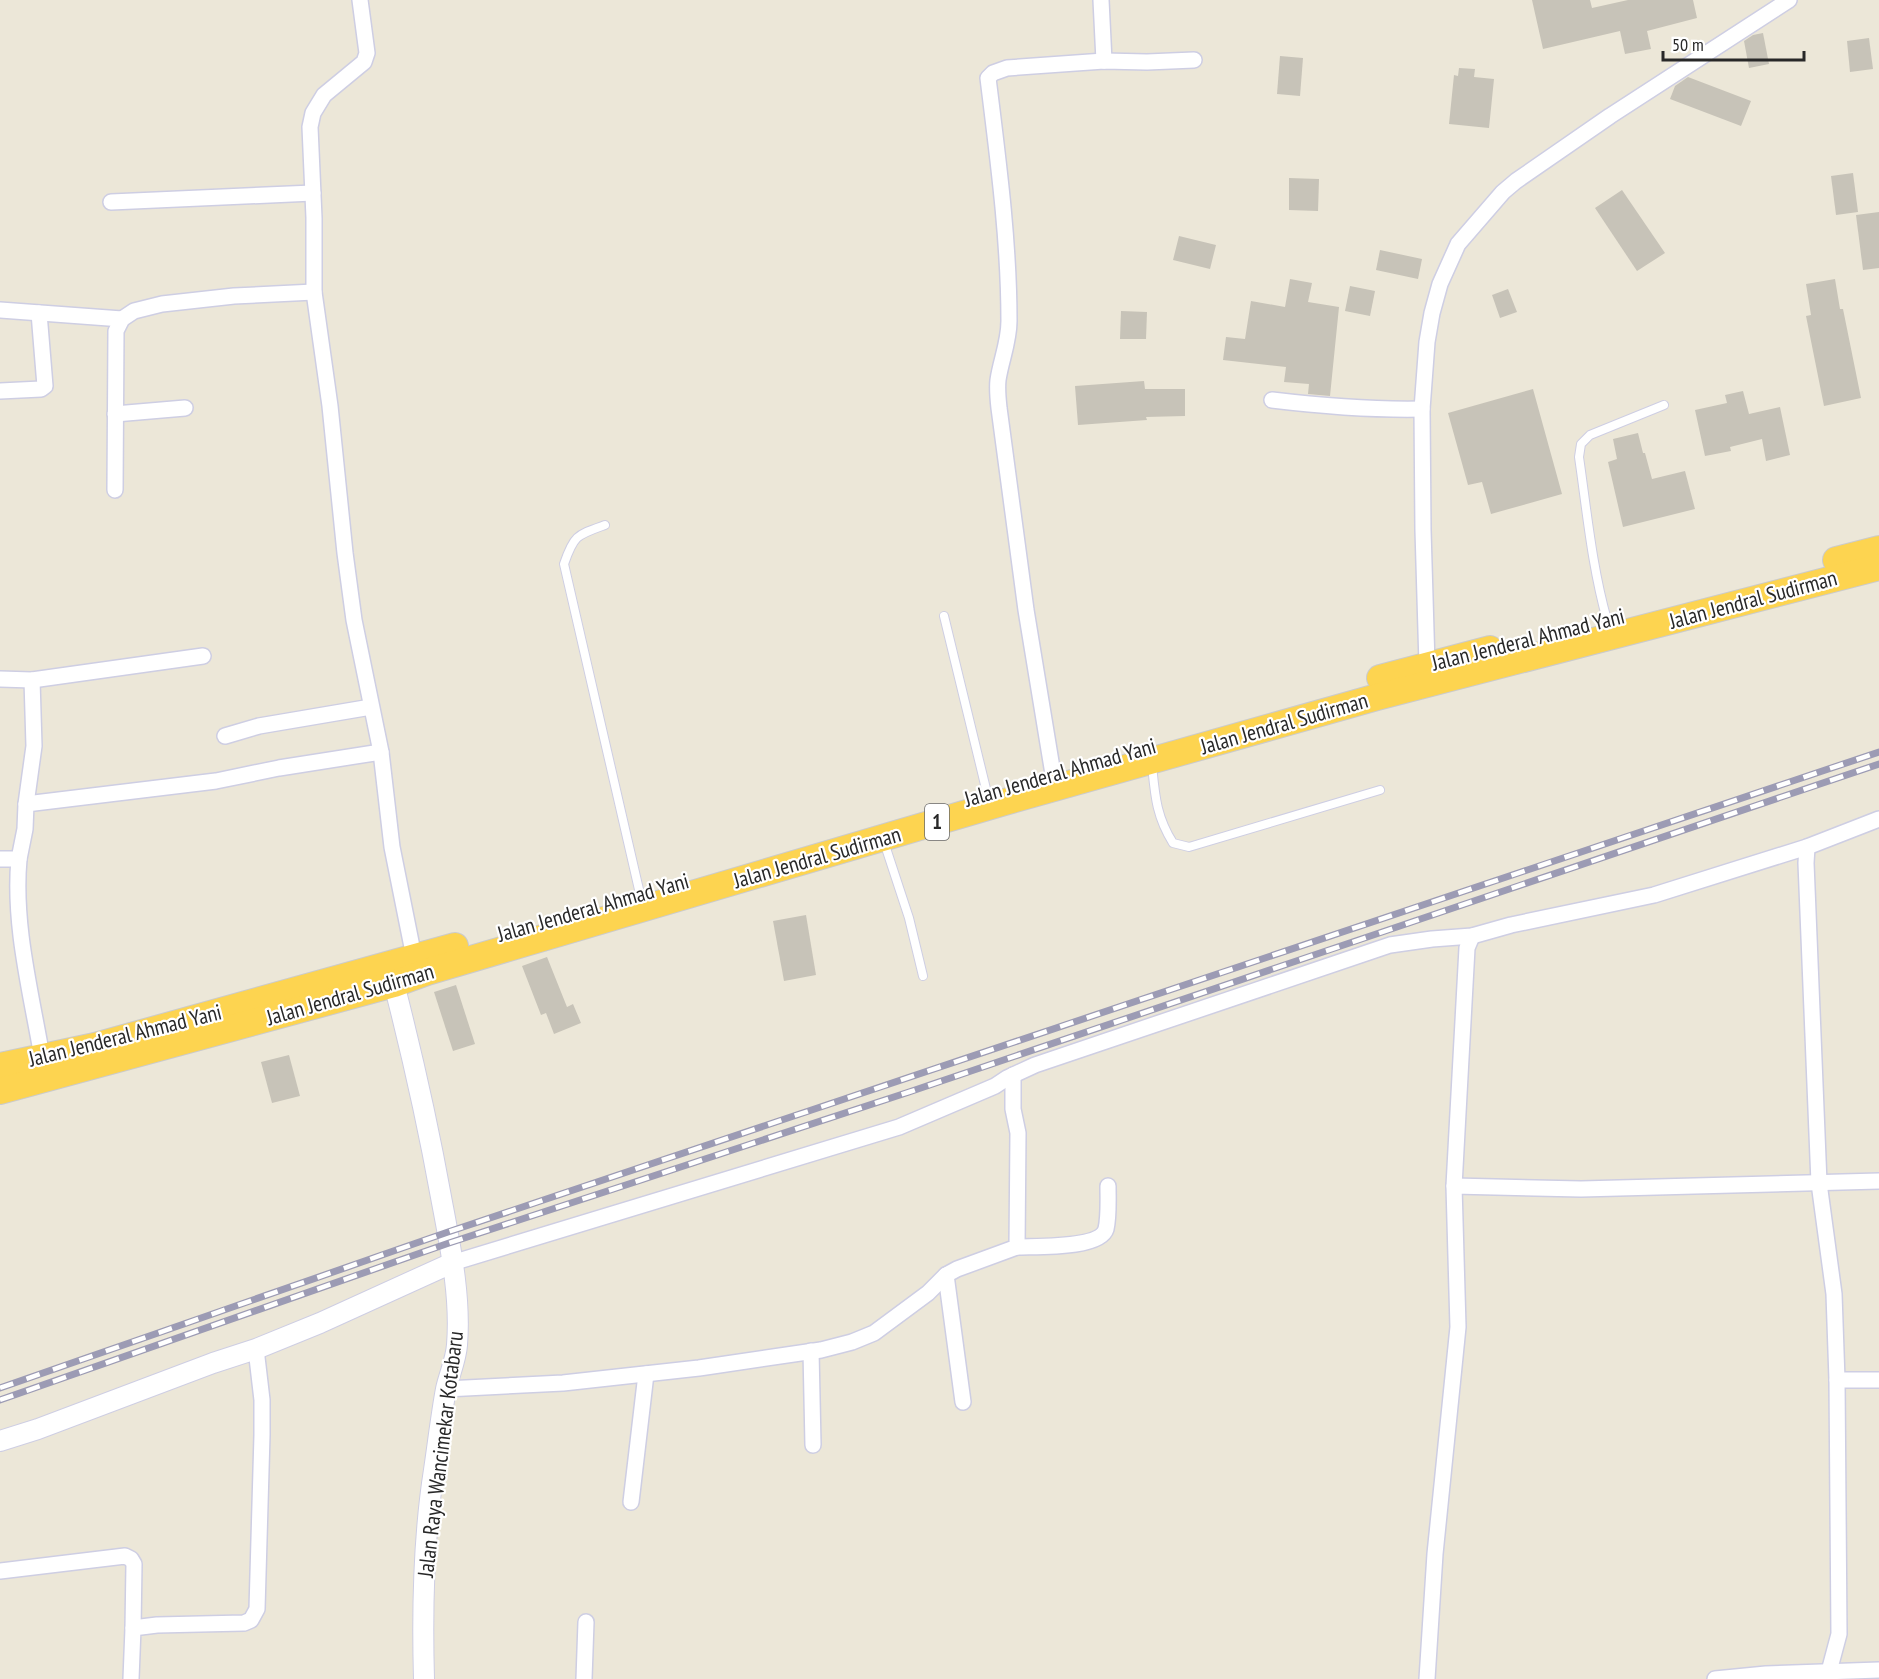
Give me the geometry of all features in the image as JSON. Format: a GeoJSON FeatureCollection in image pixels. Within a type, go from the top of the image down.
{"type":"FeatureCollection","features":[{"type":"Feature","properties":{"kind":"highway","name":"Jalan Jenderal Ahmad Yani"},"geometry":{"type":"LineString","coordinates":[[0,1066],[95,1046],[640,894],[1427,665],[1879,549]]}},
{"type":"Feature","properties":{"kind":"highway","name":"Jalan Jendral Sudirman"},"geometry":{"type":"LineString","coordinates":[[0,1091],[394,984],[1151,760],[1377,697],[1879,567]]}},
{"type":"Feature","properties":{"kind":"street"},"geometry":{"type":"LineString","coordinates":[[360,0],[367,53],[364,62],[324,95],[313,113],[310,127],[314,292],[330,406],[354,621],[381,752],[393,847],[414,957]]}},
{"type":"Feature","properties":{"kind":"street"},"geometry":{"type":"LineString","coordinates":[[1101,0],[1104,61]]}},
{"type":"Feature","properties":{"kind":"street"},"geometry":{"type":"LineString","coordinates":[[1427,665],[1422,410],[1427,342],[1440,285],[1458,244],[1503,192],[1548,158],[1789,0]]}},
{"type":"Feature","properties":{"kind":"street"},"geometry":{"type":"LineString","coordinates":[[1053,774],[1026,610],[999,408],[998,381],[1009,324],[1009,284],[999,152],[988,78],[993,73],[1007,68],[1104,61],[1194,60]]}},
{"type":"Feature","properties":{"kind":"street"},"geometry":{"type":"LineString","coordinates":[[111,202],[313,193]]}},
{"type":"Feature","properties":{"kind":"street"},"geometry":{"type":"LineString","coordinates":[[115,490],[116,331],[122,319],[134,311],[162,304],[234,296],[314,292]]}},
{"type":"Feature","properties":{"kind":"street"},"geometry":{"type":"LineString","coordinates":[[0,310],[122,319]]}},
{"type":"Feature","properties":{"kind":"street"},"geometry":{"type":"LineString","coordinates":[[0,391],[41,389],[45,386],[39,313]]}},
{"type":"Feature","properties":{"kind":"street"},"geometry":{"type":"LineString","coordinates":[[1272,400],[1341,408],[1422,410]]}},
{"type":"Feature","properties":{"kind":"street"},"geometry":{"type":"LineString","coordinates":[[116,414],[185,408]]}},
{"type":"Feature","properties":{"kind":"street"},"geometry":{"type":"LineString","coordinates":[[0,679],[32,680],[202,657]]}},
{"type":"Feature","properties":{"kind":"street"},"geometry":{"type":"LineString","coordinates":[[32,680],[34,746],[18,874],[21,935],[42,1057]]}},
{"type":"Feature","properties":{"kind":"street"},"geometry":{"type":"LineString","coordinates":[[225,736],[259,726],[370,707]]}},
{"type":"Feature","properties":{"kind":"street"},"geometry":{"type":"LineString","coordinates":[[26,804],[216,781],[279,768],[381,752]]}},
{"type":"Feature","properties":{"kind":"street"},"geometry":{"type":"LineString","coordinates":[[0,1441],[38,1429],[320,1323],[452,1263],[899,1127],[995,1086],[1035,1065],[1390,945],[1472,936],[1511,925],[1654,895],[1807,847],[1879,819]]}},
{"type":"Feature","properties":{"kind":"street"},"geometry":{"type":"LineString","coordinates":[[1807,847],[1819,1183],[1834,1294],[1837,1380],[1839,1634],[1827,1676]]}},
{"type":"Feature","properties":{"kind":"street"},"geometry":{"type":"LineString","coordinates":[[0,859],[19,859]]}},
{"type":"Feature","properties":{"kind":"street"},"geometry":{"type":"LineString","coordinates":[[1427,1679],[1435,1554],[1458,1327],[1454,1186],[1467,948],[1472,936]]}},
{"type":"Feature","properties":{"kind":"street","name":"Jalan Raya Wancimekar Kotabaru"},"geometry":{"type":"LineString","coordinates":[[394,984],[432,1150],[458,1301],[458,1347],[446,1389],[425,1547],[422,1613],[424,1679]]}},
{"type":"Feature","properties":{"kind":"street"},"geometry":{"type":"LineString","coordinates":[[1013,1075],[1013,1109],[1018,1132],[1017,1246]]}},
{"type":"Feature","properties":{"kind":"street"},"geometry":{"type":"LineString","coordinates":[[1454,1186],[1581,1189],[1879,1181]]}},
{"type":"Feature","properties":{"kind":"street"},"geometry":{"type":"LineString","coordinates":[[446,1389],[563,1383],[646,1374],[762,1360],[852,1342],[874,1333],[928,1293],[946,1275],[957,1269],[1017,1246],[1085,1243],[1099,1237],[1105,1230],[1108,1186]]}},
{"type":"Feature","properties":{"kind":"street"},"geometry":{"type":"LineString","coordinates":[[946,1275],[963,1402]]}},
{"type":"Feature","properties":{"kind":"street"},"geometry":{"type":"LineString","coordinates":[[133,1628],[157,1625],[244,1623],[251,1620],[257,1609],[262,1400],[256,1348]]}},
{"type":"Feature","properties":{"kind":"street"},"geometry":{"type":"LineString","coordinates":[[811,1352],[813,1445]]}},
{"type":"Feature","properties":{"kind":"street"},"geometry":{"type":"LineString","coordinates":[[631,1502],[646,1374]]}},
{"type":"Feature","properties":{"kind":"street"},"geometry":{"type":"LineString","coordinates":[[1837,1380],[1879,1380]]}},
{"type":"Feature","properties":{"kind":"street"},"geometry":{"type":"LineString","coordinates":[[0,1571],[125,1556],[132,1558],[134,1564],[131,1679]]}},
{"type":"Feature","properties":{"kind":"street"},"geometry":{"type":"LineString","coordinates":[[584,1679],[586,1622]]}},
{"type":"Feature","properties":{"kind":"street"},"geometry":{"type":"LineString","coordinates":[[1715,1679],[1766,1674],[1827,1676],[1879,1670]]}},
{"type":"Feature","properties":{"kind":"lane"},"geometry":{"type":"LineString","coordinates":[[1607,620],[1591,541],[1579,457],[1581,444],[1590,435],[1664,405]]}},
{"type":"Feature","properties":{"kind":"lane"},"geometry":{"type":"LineString","coordinates":[[605,525],[580,534],[570,546],[564,564],[640,894]]}},
{"type":"Feature","properties":{"kind":"lane"},"geometry":{"type":"LineString","coordinates":[[944,616],[987,794]]}},
{"type":"Feature","properties":{"kind":"lane"},"geometry":{"type":"LineString","coordinates":[[1151,760],[1156,806],[1163,827],[1173,843],[1189,847],[1380,790]]}},
{"type":"Feature","properties":{"kind":"lane"},"geometry":{"type":"LineString","coordinates":[[882,838],[909,918],[923,976]]}},
{"type":"Feature","properties":{"kind":"building"},"geometry":{"type":"Polygon","coordinates":[[[1532,0],[1590,0],[1592,8],[1628,0],[1693,0],[1697,18],[1647,31],[1651,49],[1625,54],[1620,31],[1543,49],[1532,0]]]}},
{"type":"Feature","properties":{"kind":"building"},"geometry":{"type":"Polygon","coordinates":[[[1763,33],[1769,64],[1749,68],[1744,41],[1753,35],[1763,33]]]}},
{"type":"Feature","properties":{"kind":"building"},"geometry":{"type":"Polygon","coordinates":[[[1869,38],[1873,69],[1850,72],[1847,41],[1869,38]]]}},
{"type":"Feature","properties":{"kind":"building"},"geometry":{"type":"Polygon","coordinates":[[[1280,56],[1303,58],[1300,96],[1277,94],[1280,56]]]}},
{"type":"Feature","properties":{"kind":"building"},"geometry":{"type":"Polygon","coordinates":[[[1459,68],[1475,69],[1474,77],[1494,79],[1489,128],[1449,124],[1454,75],[1458,76],[1459,68]]]}},
{"type":"Feature","properties":{"kind":"building"},"geometry":{"type":"Polygon","coordinates":[[[1688,77],[1751,101],[1741,126],[1670,99],[1675,86],[1688,77]]]}},
{"type":"Feature","properties":{"kind":"building"},"geometry":{"type":"Polygon","coordinates":[[[1853,173],[1858,212],[1836,215],[1831,176],[1853,173]]]}},
{"type":"Feature","properties":{"kind":"building"},"geometry":{"type":"Polygon","coordinates":[[[1289,178],[1319,179],[1318,211],[1289,210],[1289,178]]]}},
{"type":"Feature","properties":{"kind":"building"},"geometry":{"type":"Polygon","coordinates":[[[1622,190],[1665,253],[1637,271],[1595,208],[1622,190]]]}},
{"type":"Feature","properties":{"kind":"building"},"geometry":{"type":"Polygon","coordinates":[[[1879,212],[1879,268],[1863,270],[1856,215],[1879,212]]]}},
{"type":"Feature","properties":{"kind":"building"},"geometry":{"type":"Polygon","coordinates":[[[1179,236],[1216,245],[1210,269],[1173,260],[1179,236]]]}},
{"type":"Feature","properties":{"kind":"building"},"geometry":{"type":"Polygon","coordinates":[[[1380,250],[1422,259],[1418,279],[1376,270],[1380,250]]]}},
{"type":"Feature","properties":{"kind":"building"},"geometry":{"type":"Polygon","coordinates":[[[1290,279],[1312,283],[1308,302],[1339,307],[1330,396],[1308,394],[1309,384],[1284,382],[1286,367],[1223,360],[1226,337],[1245,339],[1251,301],[1285,307],[1290,279]]]}},
{"type":"Feature","properties":{"kind":"building"},"geometry":{"type":"Polygon","coordinates":[[[1835,279],[1861,398],[1824,406],[1806,316],[1811,315],[1806,284],[1835,279]]]}},
{"type":"Feature","properties":{"kind":"building"},"geometry":{"type":"Polygon","coordinates":[[[1350,286],[1375,291],[1370,316],[1345,311],[1350,286]]]}},
{"type":"Feature","properties":{"kind":"building"},"geometry":{"type":"Polygon","coordinates":[[[1508,289],[1517,312],[1500,318],[1492,295],[1508,289]]]}},
{"type":"Feature","properties":{"kind":"building"},"geometry":{"type":"Polygon","coordinates":[[[1121,311],[1147,312],[1146,339],[1120,339],[1121,311]]]}},
{"type":"Feature","properties":{"kind":"building"},"geometry":{"type":"Polygon","coordinates":[[[1144,381],[1145,389],[1185,389],[1185,416],[1146,417],[1147,420],[1078,425],[1075,386],[1144,381]]]}},
{"type":"Feature","properties":{"kind":"building"},"geometry":{"type":"Polygon","coordinates":[[[1533,389],[1562,494],[1491,514],[1482,482],[1468,485],[1448,413],[1533,389]]]}},
{"type":"Feature","properties":{"kind":"building"},"geometry":{"type":"Polygon","coordinates":[[[1743,391],[1749,414],[1780,407],[1790,455],[1766,461],[1762,439],[1730,447],[1731,451],[1705,456],[1695,410],[1727,403],[1725,395],[1743,391]]]}},
{"type":"Feature","properties":{"kind":"building"},"geometry":{"type":"Polygon","coordinates":[[[1638,433],[1652,479],[1685,471],[1695,509],[1623,527],[1608,462],[1617,459],[1613,439],[1638,433]]]}},
{"type":"Feature","properties":{"kind":"building"},"geometry":{"type":"Polygon","coordinates":[[[806,915],[816,975],[784,981],[773,921],[806,915]]]}},
{"type":"Feature","properties":{"kind":"building"},"geometry":{"type":"Polygon","coordinates":[[[547,957],[567,1007],[573,1004],[581,1023],[554,1034],[546,1013],[541,1015],[522,966],[547,957]]]}},
{"type":"Feature","properties":{"kind":"building"},"geometry":{"type":"Polygon","coordinates":[[[456,985],[475,1044],[453,1051],[434,992],[456,985]]]}},
{"type":"Feature","properties":{"kind":"building"},"geometry":{"type":"Polygon","coordinates":[[[289,1055],[300,1096],[272,1103],[261,1062],[289,1055]]]}},
{"type":"Feature","properties":{"kind":"railway"},"geometry":{"type":"LineString","coordinates":[[0,1388],[448,1232],[1879,752]]}},
{"type":"Feature","properties":{"kind":"railway"},"geometry":{"type":"LineString","coordinates":[[0,1400],[449,1243],[909,1092],[1879,764]]}}]}
